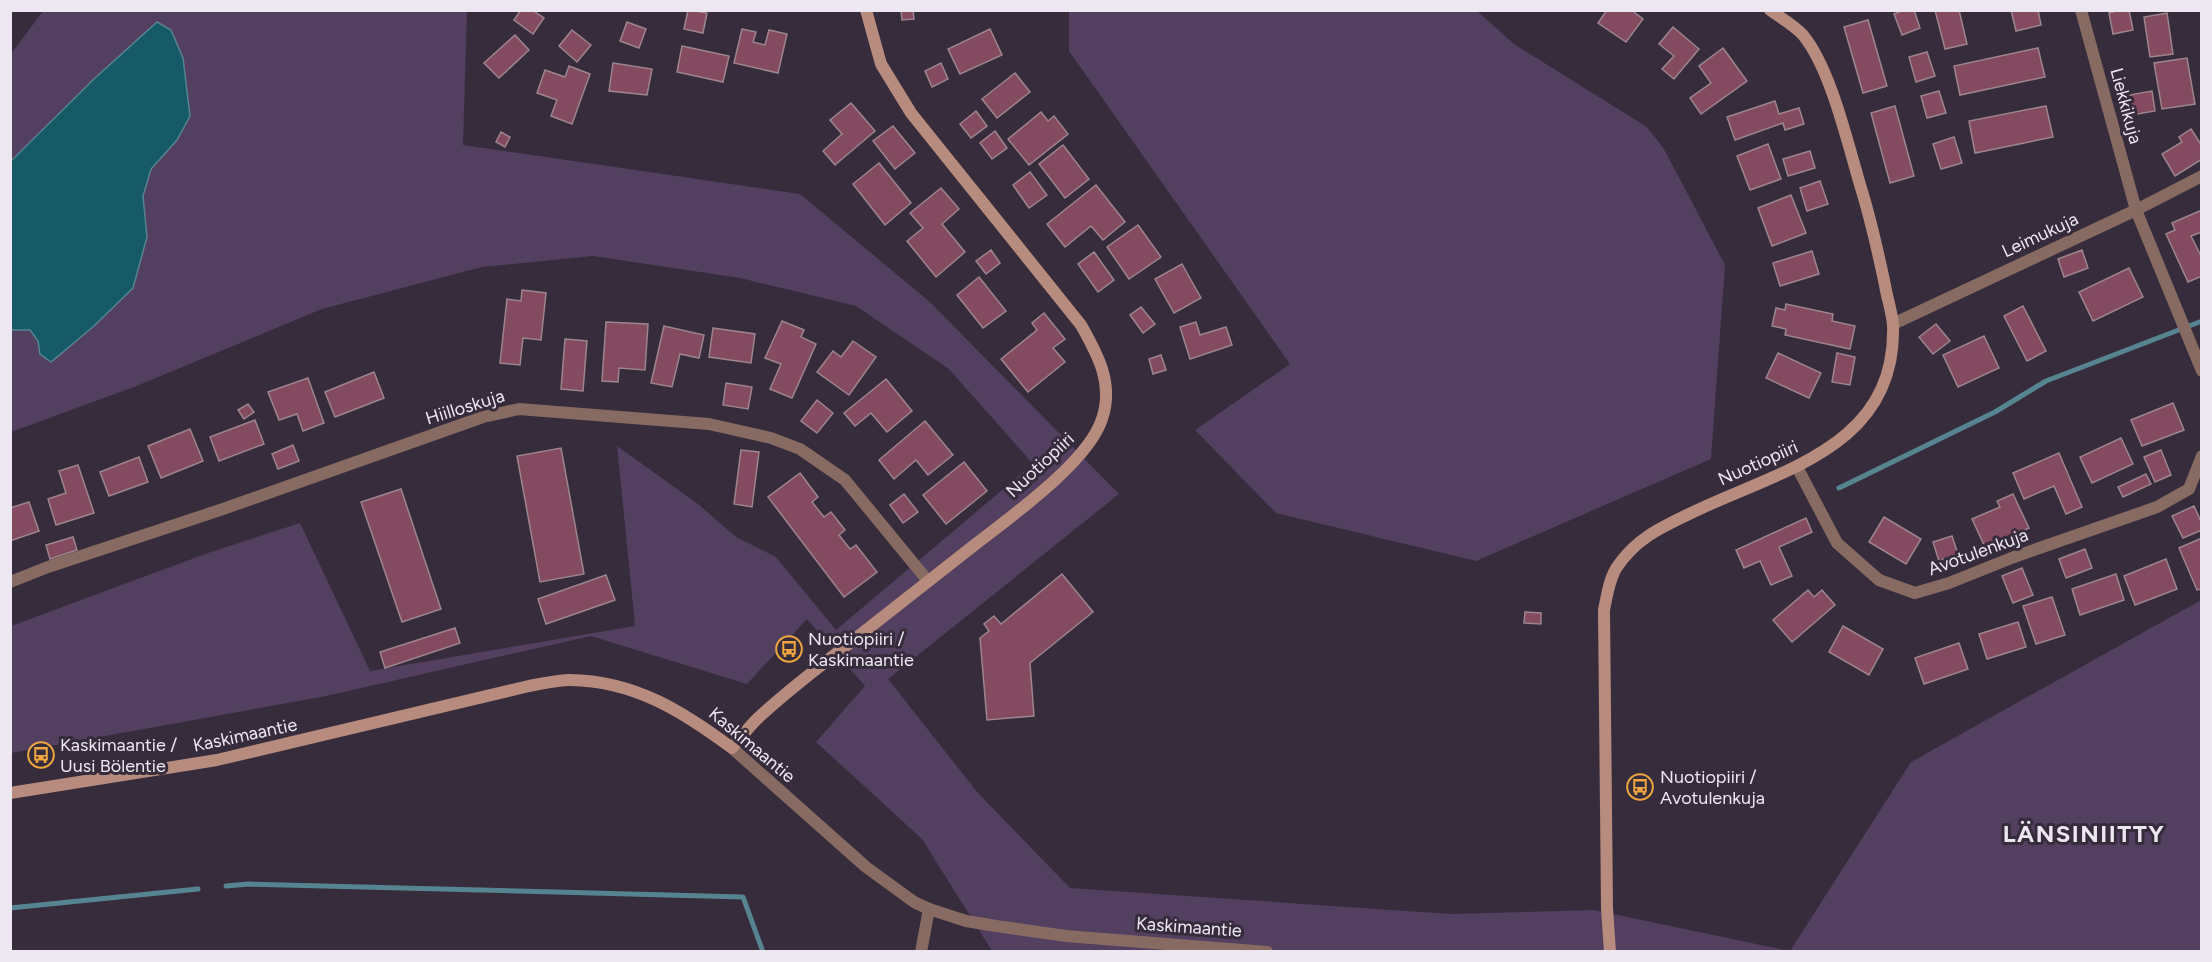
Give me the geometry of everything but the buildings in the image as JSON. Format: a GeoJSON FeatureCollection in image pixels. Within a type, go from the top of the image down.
{"type":"FeatureCollection","features":[{"type":"Feature","properties":{"kind":"street","name":"Nuotiopiiri"},"geometry":{"type":"LineString","coordinates":[[732,748],[756,720],[1020,509],[1075,460],[1092,442],[1102,419],[1106,400],[1107,383],[1098,355],[1081,325],[911,113],[881,64],[866,10]]}},
{"type":"Feature","properties":{"kind":"street","name":"Nuotiopiiri"},"geometry":{"type":"LineString","coordinates":[[1610,951],[1607,908],[1604,610],[1616,568],[1649,533],[1700,508],[1797,467],[1837,443],[1865,418],[1884,382],[1890,361],[1893,324],[1872,223],[1837,109],[1818,57],[1802,34],[1770,10]]}},
{"type":"Feature","properties":{"kind":"street","name":"Liekkikuja"},"geometry":{"type":"LineString","coordinates":[[2081,10],[2136,210]]}},
{"type":"Feature","properties":{"kind":"street","name":"Leimukuja"},"geometry":{"type":"LineString","coordinates":[[1893,324],[2136,210],[2202,176]]}},
{"type":"Feature","properties":{"kind":"street"},"geometry":{"type":"LineString","coordinates":[[2136,210],[2202,371]]}},
{"type":"Feature","properties":{"kind":"street","name":"Hiilloskuja"},"geometry":{"type":"LineString","coordinates":[[10,582],[483,417],[519,409],[709,424],[771,438],[800,449],[846,480],[928,581]]}},
{"type":"Feature","properties":{"kind":"street","name":"Avotulenkuja"},"geometry":{"type":"LineString","coordinates":[[1797,467],[1837,543],[1879,580],[1915,593],[1949,583],[2014,557],[2157,507],[2189,489],[2202,456]]}},
{"type":"Feature","properties":{"kind":"street","name":"Kaskimaantie"},"geometry":{"type":"LineString","coordinates":[[10,793],[217,760],[529,686],[569,680],[613,685],[651,697],[690,717],[732,748],[866,867],[914,902],[929,909],[986,924],[1066,936],[1267,951]]}},
{"type":"Feature","properties":{"kind":"street"},"geometry":{"type":"LineString","coordinates":[[921,951],[929,909]]}},
{"type":"Feature","properties":{"kind":"shaded area"},"geometry":{"type":"Polygon","coordinates":[[[43,11],[467,11],[463,145],[800,194],[930,302],[1119,494],[888,679],[978,793],[1070,888],[1451,914],[1594,910],[1789,951],[992,951],[922,839],[816,742],[865,686],[807,619],[747,684],[591,636],[326,696],[11,753],[11,626],[208,553],[300,523],[370,671],[635,626],[617,446],[698,504],[736,537],[776,557],[836,630],[1033,464],[949,369],[856,306],[740,278],[593,256],[482,267],[322,309],[134,387],[11,432],[11,330],[30,330],[38,341],[41,354],[51,362],[94,326],[147,237],[143,196],[151,169],[177,140],[157,22],[95,78],[11,161],[11,54],[43,11]]]}},
{"type":"Feature","properties":{"kind":"shaded area"},"geometry":{"type":"Polygon","coordinates":[[[1069,11],[1477,11],[1514,44],[1647,127],[1664,149],[1725,265],[1711,459],[1476,561],[1276,513],[1195,430],[1290,364],[1069,51],[1069,11]]]}},
{"type":"Feature","properties":{"kind":"shaded area"},"geometry":{"type":"Polygon","coordinates":[[[2201,600],[2201,951],[1790,951],[1911,762],[2201,600]]]}},
{"type":"Feature","properties":{"kind":"water"},"geometry":{"type":"Polygon","coordinates":[[[157,22],[171,30],[183,58],[190,116],[177,140],[151,169],[143,196],[147,237],[133,288],[94,326],[51,362],[40,354],[38,341],[30,330],[11,330],[11,161],[95,78],[157,22]]]}},
{"type":"Feature","properties":{"kind":"waterway"},"geometry":{"type":"LineString","coordinates":[[1839,488],[1995,412],[2046,381],[2202,321]]}},
{"type":"Feature","properties":{"kind":"waterway"},"geometry":{"type":"LineString","coordinates":[[226,886],[249,884],[743,897],[763,952]]}},
{"type":"Feature","properties":{"kind":"waterway"},"geometry":{"type":"LineString","coordinates":[[10,908],[198,889]]}},
{"type":"Feature","properties":{"kind":"place","name":"Nuotiopiiri / Kaskimaantie"},"geometry":{"type":"Point","coordinates":[789,649]}},
{"type":"Feature","properties":{"kind":"place","name":"Kaskimaantie / Uusi Bölentie"},"geometry":{"type":"Point","coordinates":[41,755]}},
{"type":"Feature","properties":{"kind":"place","name":"Nuotiopiiri / Avotulenkuja"},"geometry":{"type":"Point","coordinates":[1640,787]}},
{"type":"Feature","properties":{"kind":"district","name":"LÄNSINIITTY"},"geometry":{"type":"Point","coordinates":[2084,833]}}]}
